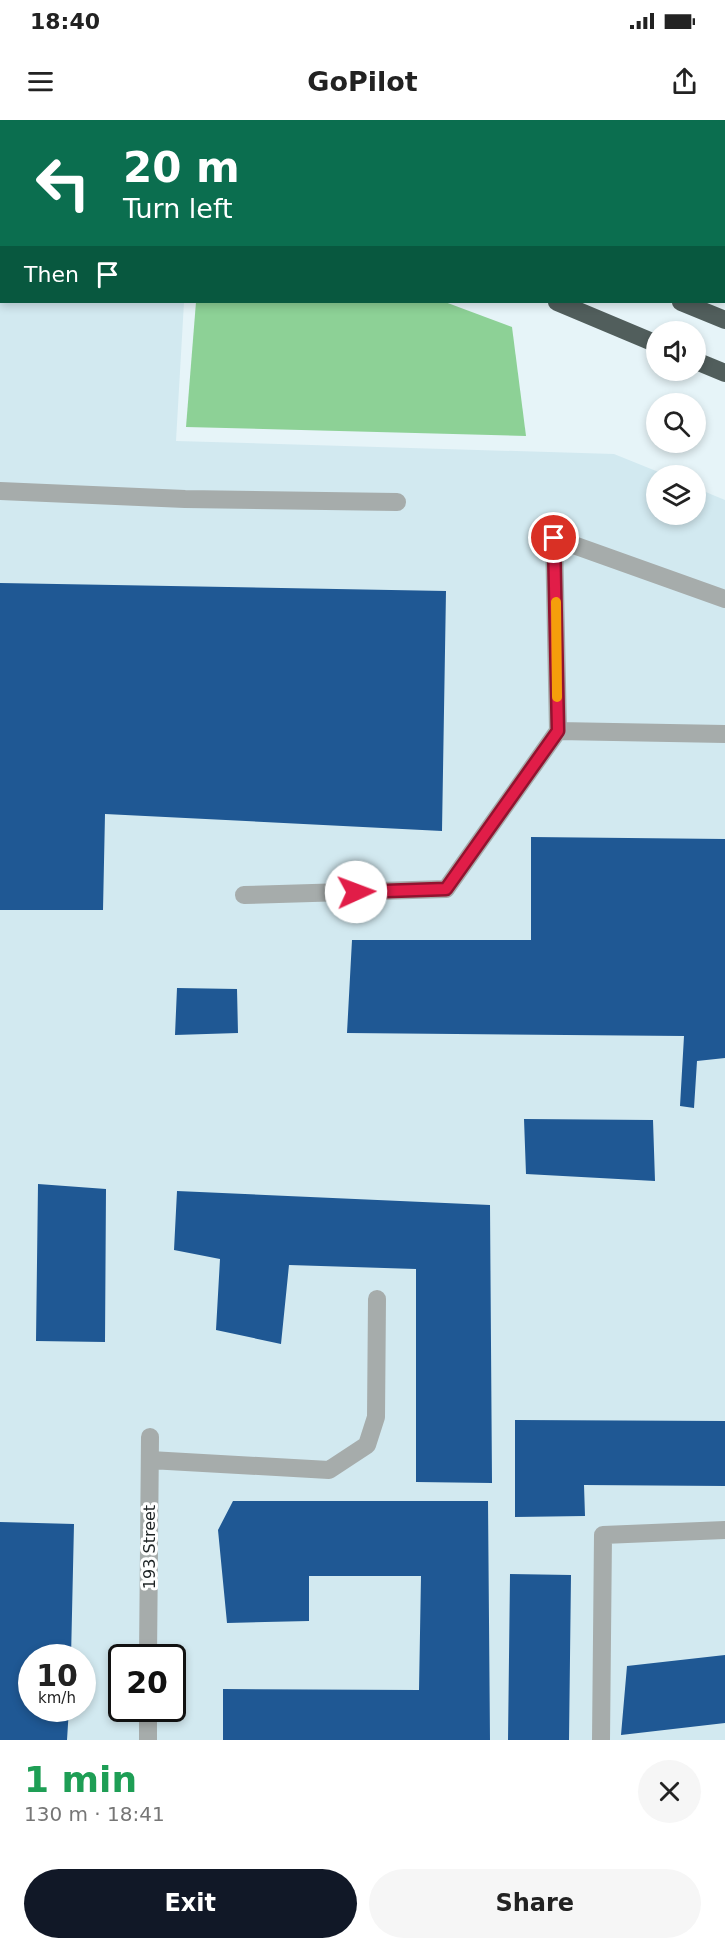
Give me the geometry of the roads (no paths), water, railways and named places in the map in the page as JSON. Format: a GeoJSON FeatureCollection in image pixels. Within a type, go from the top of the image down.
{"type":"FeatureCollection","features":[{"type":"Feature","properties":{"kind":"highway"},"geometry":{"type":"LineString","coordinates":[[559,303],[646,339]]}},
{"type":"Feature","properties":{"kind":"highway"},"geometry":{"type":"LineString","coordinates":[[683,303],[725,320]]}},
{"type":"Feature","properties":{"kind":"highway"},"geometry":{"type":"LineString","coordinates":[[706,365],[725,373]]}},
{"type":"Feature","properties":{"kind":"street"},"geometry":{"type":"LineString","coordinates":[[0,491],[185,499],[396,502]]}},
{"type":"Feature","properties":{"kind":"street"},"geometry":{"type":"LineString","coordinates":[[244,895],[446,889],[558,731],[554,538],[725,599]]}},
{"type":"Feature","properties":{"kind":"street"},"geometry":{"type":"LineString","coordinates":[[558,731],[725,734]]}},
{"type":"Feature","properties":{"kind":"street"},"geometry":{"type":"LineString","coordinates":[[150,1460],[329,1470],[367,1445],[375,1417],[377,1299]]}},
{"type":"Feature","properties":{"kind":"street","name":"193 Street"},"geometry":{"type":"LineString","coordinates":[[148,1644],[150,1437]]}},
{"type":"Feature","properties":{"kind":"street"},"geometry":{"type":"LineString","coordinates":[[601,1740],[603,1534],[725,1530]]}},
{"type":"Feature","properties":{"kind":"street"},"geometry":{"type":"LineString","coordinates":[[148,1722],[148,1740]]}}]}
